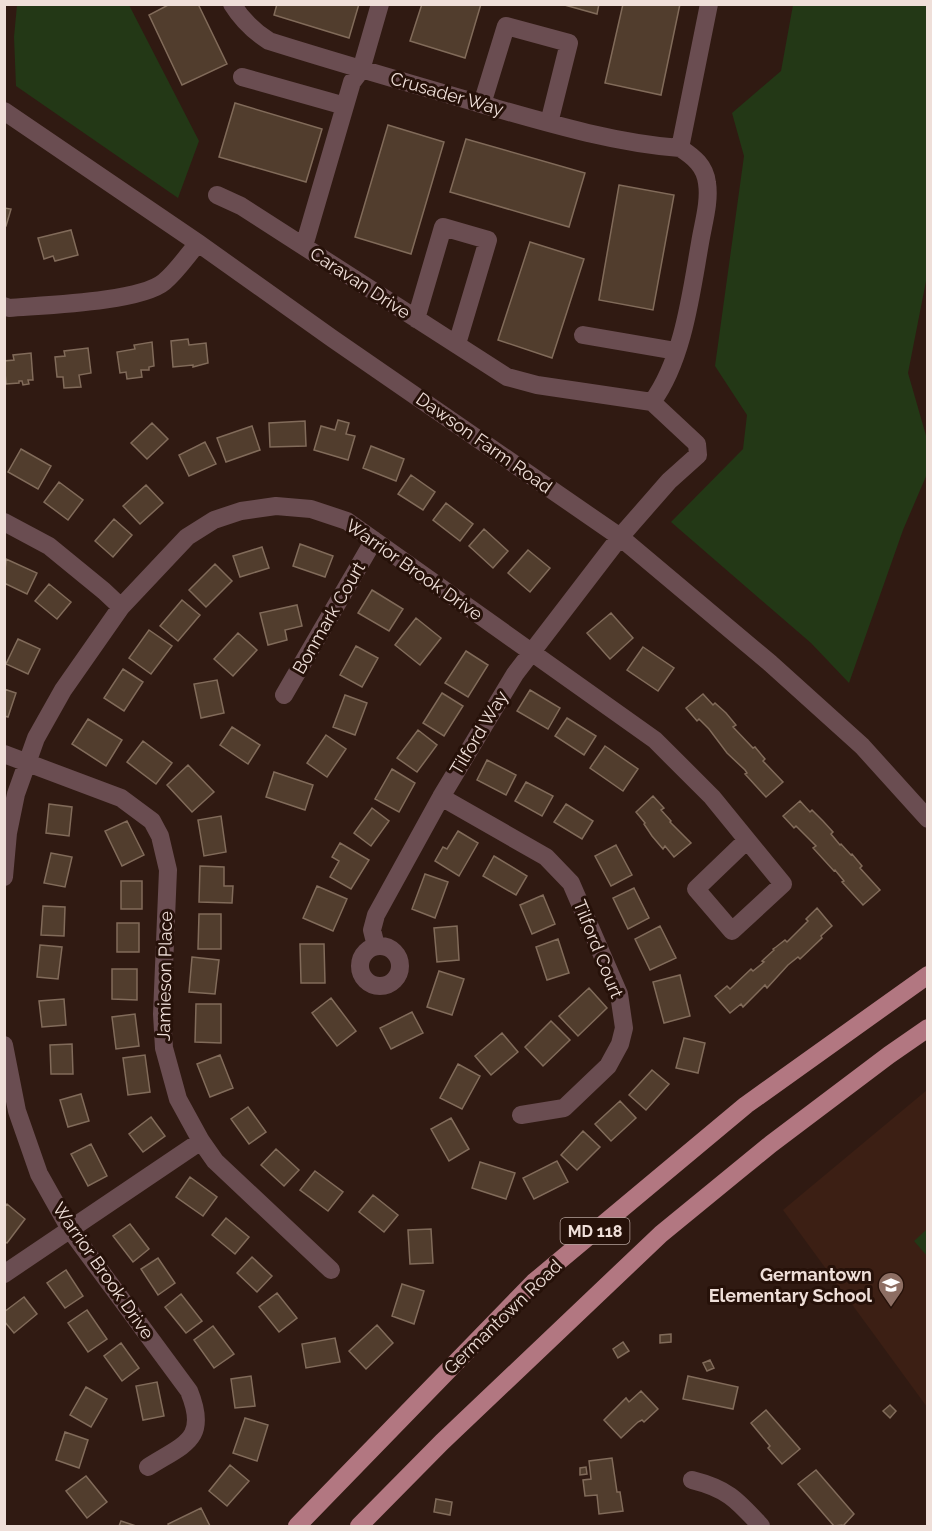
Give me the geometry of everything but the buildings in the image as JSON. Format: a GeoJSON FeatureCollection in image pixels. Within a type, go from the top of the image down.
{"type":"FeatureCollection","features":[{"type":"Feature","properties":{"kind":"main road","name":"Germantown Road"},"geometry":{"type":"LineString","coordinates":[[297,1527],[534,1282],[746,1105],[927,975]]}},
{"type":"Feature","properties":{"kind":"main road","name":"MD 118"},"geometry":{"type":"LineString","coordinates":[[359,1527],[442,1442],[661,1234],[771,1144],[889,1054],[927,1028]]}},
{"type":"Feature","properties":{"kind":"street","name":"Crusader Way"},"geometry":{"type":"LineString","coordinates":[[232,4],[242,20],[269,41],[361,70],[549,123],[648,146],[680,148]]}},
{"type":"Feature","properties":{"kind":"street","name":"Caravan Drive"},"geometry":{"type":"LineString","coordinates":[[380,4],[361,70],[352,82],[304,246],[507,377],[523,382],[652,402]]}},
{"type":"Feature","properties":{"kind":"street"},"geometry":{"type":"LineString","coordinates":[[620,537],[669,481],[698,455],[698,444],[652,402],[661,389],[688,311],[705,211],[707,183],[702,167],[696,159],[680,148],[709,4]]}},
{"type":"Feature","properties":{"kind":"street"},"geometry":{"type":"LineString","coordinates":[[482,104],[506,26],[569,43],[549,123]]}},
{"type":"Feature","properties":{"kind":"street"},"geometry":{"type":"LineString","coordinates":[[242,77],[345,106]]}},
{"type":"Feature","properties":{"kind":"street","name":"Dawson Farm Road"},"geometry":{"type":"LineString","coordinates":[[4,111],[620,537],[770,663],[862,746],[927,819]]}},
{"type":"Feature","properties":{"kind":"street"},"geometry":{"type":"LineString","coordinates":[[217,195],[241,206],[304,246]]}},
{"type":"Feature","properties":{"kind":"street"},"geometry":{"type":"LineString","coordinates":[[416,319],[442,227],[488,240],[457,344]]}},
{"type":"Feature","properties":{"kind":"street"},"geometry":{"type":"LineString","coordinates":[[4,306],[9,308],[131,296],[151,290],[164,283],[198,243]]}},
{"type":"Feature","properties":{"kind":"street"},"geometry":{"type":"LineString","coordinates":[[583,335],[676,351]]}},
{"type":"Feature","properties":{"kind":"street","name":"Warrior Brook Drive"},"geometry":{"type":"LineString","coordinates":[[4,877],[8,833],[26,761],[63,690],[121,607],[187,537],[214,520],[241,511],[276,506],[311,508],[347,521],[655,740],[712,797],[783,884],[732,931],[696,889],[747,840]]}},
{"type":"Feature","properties":{"kind":"street"},"geometry":{"type":"LineString","coordinates":[[4,522],[50,546],[121,607]]}},
{"type":"Feature","properties":{"kind":"street","name":"Tilford Way"},"geometry":{"type":"LineString","coordinates":[[376,946],[372,930],[376,915],[441,797],[514,674],[620,537]]}},
{"type":"Feature","properties":{"kind":"street","name":"Bonmark Court"},"geometry":{"type":"LineString","coordinates":[[284,695],[374,540]]}},
{"type":"Feature","properties":{"kind":"street","name":"Jamieson Place"},"geometry":{"type":"LineString","coordinates":[[4,754],[121,798],[152,821],[160,836],[168,870],[162,1014],[164,1048],[178,1099],[215,1161],[331,1270]]}},
{"type":"Feature","properties":{"kind":"street","name":"Tilford Court"},"geometry":{"type":"LineString","coordinates":[[441,797],[546,857],[571,883],[619,994],[624,1028],[620,1044],[608,1066],[564,1108],[521,1115]]}},
{"type":"Feature","properties":{"kind":"street","name":"Warrior Brook Drive"},"geometry":{"type":"LineString","coordinates":[[4,1045],[11,1112],[39,1174],[71,1231],[189,1390],[195,1404],[196,1426],[192,1440],[148,1467]]}},
{"type":"Feature","properties":{"kind":"street"},"geometry":{"type":"LineString","coordinates":[[4,1274],[71,1231],[201,1141]]}},
{"type":"Feature","properties":{"kind":"street"},"geometry":{"type":"LineString","coordinates":[[692,1480],[726,1491],[761,1527]]}},
{"type":"Feature","properties":{"kind":"shaded area","name":"Germantown Elementary School"},"geometry":{"type":"Polygon","coordinates":[[[927,1090],[927,1407],[783,1210],[927,1090]]]}},
{"type":"Feature","properties":{"kind":"green space"},"geometry":{"type":"Polygon","coordinates":[[[17,5],[129,5],[199,141],[178,198],[16,86],[14,37],[17,5]]]}},
{"type":"Feature","properties":{"kind":"green space"},"geometry":{"type":"Polygon","coordinates":[[[793,5],[927,5],[927,276],[908,373],[927,439],[927,474],[903,530],[849,683],[811,643],[671,522],[743,449],[747,415],[715,366],[744,156],[732,113],[781,71],[793,5]]]}},
{"type":"Feature","properties":{"kind":"green space"},"geometry":{"type":"Polygon","coordinates":[[[926,1230],[928,1231],[927,1256],[914,1241],[926,1230]]]}},
{"type":"Feature","properties":{"kind":"place","name":"Germantown Elementary School"},"geometry":{"type":"Point","coordinates":[891,1308]}}]}
